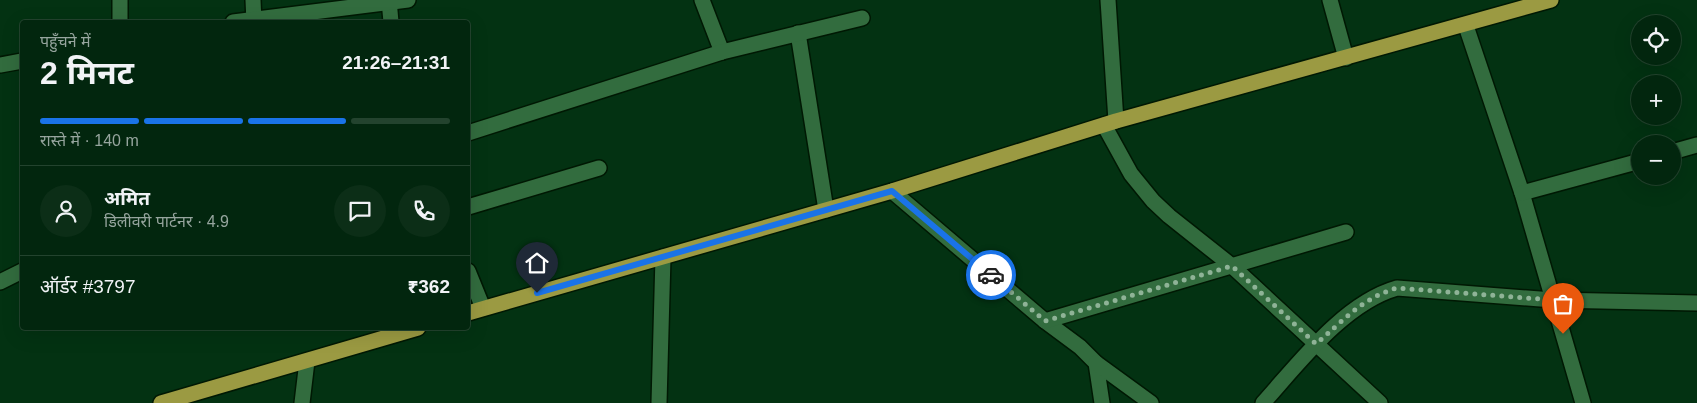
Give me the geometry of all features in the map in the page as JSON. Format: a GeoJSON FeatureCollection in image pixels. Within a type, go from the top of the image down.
{"type":"FeatureCollection","features":[{"type":"Feature","properties":{"kind":"main road"},"geometry":{"type":"LineString","coordinates":[[470,312],[892,191],[1110,123],[1466,26],[1551,0]]}},
{"type":"Feature","properties":{"kind":"main road"},"geometry":{"type":"LineString","coordinates":[[161,403],[411,330]]}},
{"type":"Feature","properties":{"kind":"street"},"geometry":{"type":"LineString","coordinates":[[120,0],[120,20]]}},
{"type":"Feature","properties":{"kind":"street"},"geometry":{"type":"LineString","coordinates":[[253,0],[254,20]]}},
{"type":"Feature","properties":{"kind":"street"},"geometry":{"type":"LineString","coordinates":[[261,20],[389,1],[408,0]]}},
{"type":"Feature","properties":{"kind":"street"},"geometry":{"type":"LineString","coordinates":[[702,0],[722,52]]}},
{"type":"Feature","properties":{"kind":"street"},"geometry":{"type":"LineString","coordinates":[[1108,0],[1110,123],[1131,174],[1168,216],[1232,266],[1380,403]]}},
{"type":"Feature","properties":{"kind":"street"},"geometry":{"type":"LineString","coordinates":[[1330,0],[1346,58]]}},
{"type":"Feature","properties":{"kind":"street"},"geometry":{"type":"LineString","coordinates":[[389,1],[391,20]]}},
{"type":"Feature","properties":{"kind":"street"},"geometry":{"type":"LineString","coordinates":[[470,132],[722,52],[862,18]]}},
{"type":"Feature","properties":{"kind":"street"},"geometry":{"type":"LineString","coordinates":[[1466,26],[1522,193],[1583,403]]}},
{"type":"Feature","properties":{"kind":"street"},"geometry":{"type":"LineString","coordinates":[[798,33],[826,210]]}},
{"type":"Feature","properties":{"kind":"street"},"geometry":{"type":"LineString","coordinates":[[0,65],[20,61]]}},
{"type":"Feature","properties":{"kind":"street"},"geometry":{"type":"LineString","coordinates":[[1681,149],[1697,145]]}},
{"type":"Feature","properties":{"kind":"street"},"geometry":{"type":"LineString","coordinates":[[1522,193],[1631,163]]}},
{"type":"Feature","properties":{"kind":"street"},"geometry":{"type":"LineString","coordinates":[[470,206],[599,168]]}},
{"type":"Feature","properties":{"kind":"street"},"geometry":{"type":"LineString","coordinates":[[892,191],[1096,363],[1151,403]]}},
{"type":"Feature","properties":{"kind":"street"},"geometry":{"type":"LineString","coordinates":[[1045,321],[1346,232]]}},
{"type":"Feature","properties":{"kind":"street"},"geometry":{"type":"LineString","coordinates":[[660,403],[663,256]]}},
{"type":"Feature","properties":{"kind":"street"},"geometry":{"type":"LineString","coordinates":[[0,282],[20,272]]}},
{"type":"Feature","properties":{"kind":"street"},"geometry":{"type":"LineString","coordinates":[[470,276],[483,308]]}},
{"type":"Feature","properties":{"kind":"street"},"geometry":{"type":"LineString","coordinates":[[1263,403],[1316,344],[1365,300],[1379,293],[1397,288],[1553,300],[1697,303]]}},
{"type":"Feature","properties":{"kind":"street"},"geometry":{"type":"LineString","coordinates":[[302,403],[307,361]]}},
{"type":"Feature","properties":{"kind":"street"},"geometry":{"type":"LineString","coordinates":[[1096,363],[1102,403]]}},
{"type":"Feature","properties":{"kind":"way so far"},"geometry":{"type":"LineString","coordinates":[[991,275],[1045,321],[1232,266],[1316,344],[1365,300],[1379,293],[1397,288],[1553,300],[1563,334]]}},
{"type":"Feature","properties":{"kind":"route"},"geometry":{"type":"LineString","coordinates":[[537,293],[892,191],[991,275]]}}]}
